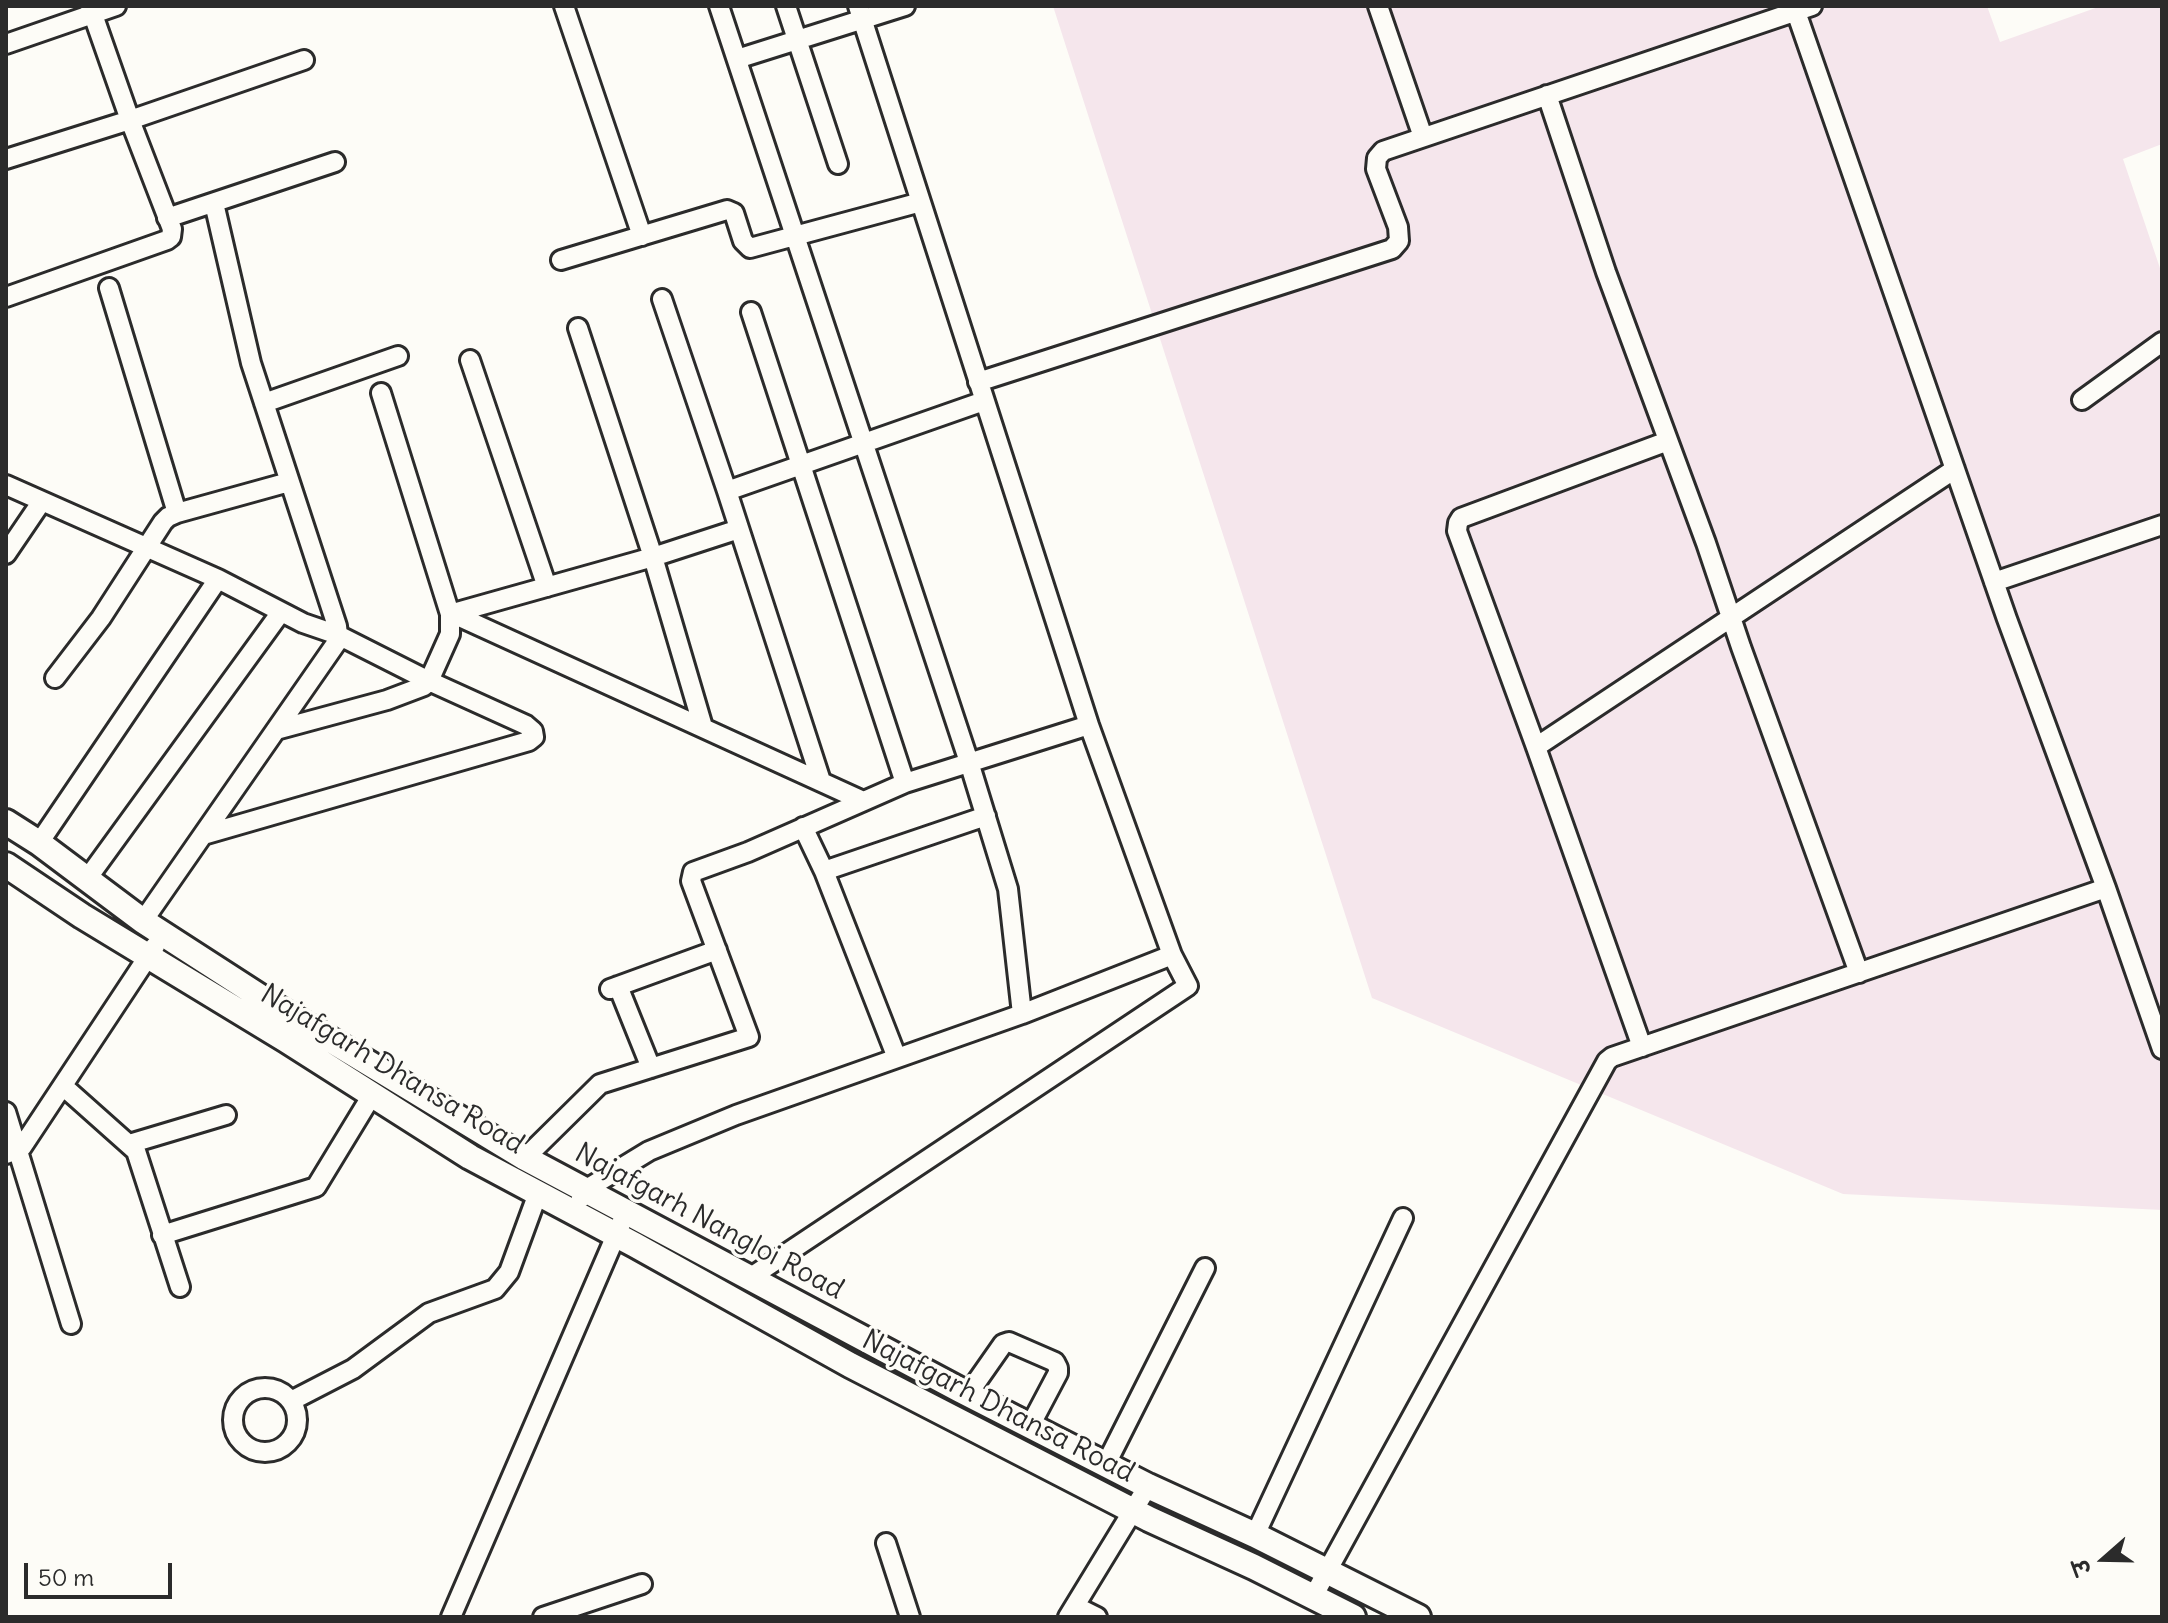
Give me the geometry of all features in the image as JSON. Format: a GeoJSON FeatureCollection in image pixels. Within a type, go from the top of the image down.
{"type":"FeatureCollection","features":[{"type":"Feature","properties":{"kind":"main road","name":"Najafgarh Nangloi Road"},"geometry":{"type":"LineString","coordinates":[[6,822],[143,921],[273,1005],[525,1158],[968,1394],[1148,1486],[1255,1535],[1418,1617]]}},
{"type":"Feature","properties":{"kind":"main road","name":"Najafgarh Dhansa Road"},"geometry":{"type":"LineString","coordinates":[[6,865],[82,916],[470,1157],[892,1386],[1134,1511],[1353,1617]]}},
{"type":"Feature","properties":{"kind":"main road"},"geometry":{"type":"LineString","coordinates":[[892,1386],[906,1361]]}},
{"type":"Feature","properties":{"kind":"main road"},"geometry":{"type":"LineString","coordinates":[[1026,1455],[1035,1428]]}},
{"type":"Feature","properties":{"kind":"street"},"geometry":{"type":"LineString","coordinates":[[6,44],[92,10],[116,6]]}},
{"type":"Feature","properties":{"kind":"street"},"geometry":{"type":"LineString","coordinates":[[564,6],[642,236]]}},
{"type":"Feature","properties":{"kind":"street"},"geometry":{"type":"LineString","coordinates":[[719,6],[969,762],[1008,889],[1022,1014]]}},
{"type":"Feature","properties":{"kind":"street"},"geometry":{"type":"LineString","coordinates":[[786,6],[838,164]]}},
{"type":"Feature","properties":{"kind":"street"},"geometry":{"type":"LineString","coordinates":[[737,59],[797,41],[860,13],[905,6]]}},
{"type":"Feature","properties":{"kind":"street"},"geometry":{"type":"LineString","coordinates":[[1378,6],[1423,137]]}},
{"type":"Feature","properties":{"kind":"street"},"geometry":{"type":"LineString","coordinates":[[978,382],[1392,249],[1399,241],[1398,227],[1376,169],[1377,158],[1383,151],[1801,8],[1994,582],[2162,1049]]}},
{"type":"Feature","properties":{"kind":"street"},"geometry":{"type":"LineString","coordinates":[[6,297],[171,237],[172,229],[92,10]]}},
{"type":"Feature","properties":{"kind":"street"},"geometry":{"type":"LineString","coordinates":[[751,1277],[1188,986],[1172,955],[1089,725],[860,13]]}},
{"type":"Feature","properties":{"kind":"street"},"geometry":{"type":"LineString","coordinates":[[6,159],[304,60]]}},
{"type":"Feature","properties":{"kind":"street"},"geometry":{"type":"LineString","coordinates":[[1547,95],[1606,272],[1859,973]]}},
{"type":"Feature","properties":{"kind":"street"},"geometry":{"type":"LineString","coordinates":[[167,218],[335,162]]}},
{"type":"Feature","properties":{"kind":"street"},"geometry":{"type":"LineString","coordinates":[[561,260],[727,210],[734,213],[743,241],[750,248],[921,202]]}},
{"type":"Feature","properties":{"kind":"street"},"geometry":{"type":"LineString","coordinates":[[143,921],[337,642],[338,635],[251,363],[214,203]]}},
{"type":"Feature","properties":{"kind":"street"},"geometry":{"type":"LineString","coordinates":[[109,288],[177,513]]}},
{"type":"Feature","properties":{"kind":"street"},"geometry":{"type":"LineString","coordinates":[[662,299],[821,781]]}},
{"type":"Feature","properties":{"kind":"street"},"geometry":{"type":"LineString","coordinates":[[751,312],[905,783]]}},
{"type":"Feature","properties":{"kind":"street"},"geometry":{"type":"LineString","coordinates":[[578,328],[653,557],[703,727]]}},
{"type":"Feature","properties":{"kind":"street"},"geometry":{"type":"LineString","coordinates":[[2082,400],[2162,342]]}},
{"type":"Feature","properties":{"kind":"street"},"geometry":{"type":"LineString","coordinates":[[264,403],[398,356]]}},
{"type":"Feature","properties":{"kind":"street"},"geometry":{"type":"LineString","coordinates":[[470,360],[547,587]]}},
{"type":"Feature","properties":{"kind":"street"},"geometry":{"type":"LineString","coordinates":[[276,730],[417,690],[429,681],[450,634],[452,614],[381,393]]}},
{"type":"Feature","properties":{"kind":"street"},"geometry":{"type":"LineString","coordinates":[[727,491],[984,401]]}},
{"type":"Feature","properties":{"kind":"street"},"geometry":{"type":"LineString","coordinates":[[1642,1047],[1457,531],[1461,518],[1668,441]]}},
{"type":"Feature","properties":{"kind":"street"},"geometry":{"type":"LineString","coordinates":[[1536,747],[1955,469]]}},
{"type":"Feature","properties":{"kind":"street"},"geometry":{"type":"LineString","coordinates":[[55,678],[101,618],[163,522],[177,513],[289,482]]}},
{"type":"Feature","properties":{"kind":"street"},"geometry":{"type":"LineString","coordinates":[[6,485],[218,579],[303,623],[338,635],[533,731],[534,737],[529,741],[203,835]]}},
{"type":"Feature","properties":{"kind":"street"},"geometry":{"type":"LineString","coordinates":[[6,554],[42,501]]}},
{"type":"Feature","properties":{"kind":"street"},"geometry":{"type":"LineString","coordinates":[[1994,582],[2162,525]]}},
{"type":"Feature","properties":{"kind":"street"},"geometry":{"type":"LineString","coordinates":[[452,614],[653,557],[739,529]]}},
{"type":"Feature","properties":{"kind":"street"},"geometry":{"type":"LineString","coordinates":[[39,843],[218,579]]}},
{"type":"Feature","properties":{"kind":"street"},"geometry":{"type":"LineString","coordinates":[[87,879],[281,612]]}},
{"type":"Feature","properties":{"kind":"street"},"geometry":{"type":"LineString","coordinates":[[452,614],[863,801]]}},
{"type":"Feature","properties":{"kind":"street"},"geometry":{"type":"LineString","coordinates":[[525,1158],[600,1084],[749,1037],[691,881],[693,872],[905,783],[1089,725]]}},
{"type":"Feature","properties":{"kind":"street"},"geometry":{"type":"LineString","coordinates":[[824,871],[986,816]]}},
{"type":"Feature","properties":{"kind":"street"},"geometry":{"type":"LineString","coordinates":[[803,827],[824,871],[897,1058]]}},
{"type":"Feature","properties":{"kind":"street"},"geometry":{"type":"LineString","coordinates":[[1313,1597],[1604,1065],[1612,1057],[2106,888]]}},
{"type":"Feature","properties":{"kind":"street"},"geometry":{"type":"LineString","coordinates":[[12,1152],[63,1086],[164,934]]}},
{"type":"Feature","properties":{"kind":"street"},"geometry":{"type":"LineString","coordinates":[[651,1068],[614,988],[717,950]]}},
{"type":"Feature","properties":{"kind":"street"},"geometry":{"type":"LineString","coordinates":[[574,1213],[585,1190],[649,1151],[736,1115],[1022,1014],[1172,955]]}},
{"type":"Feature","properties":{"kind":"street"},"geometry":{"type":"LineString","coordinates":[[63,1086],[129,1144],[139,1157],[180,1287]]}},
{"type":"Feature","properties":{"kind":"street"},"geometry":{"type":"LineString","coordinates":[[162,1235],[316,1187],[372,1095]]}},
{"type":"Feature","properties":{"kind":"street"},"geometry":{"type":"LineString","coordinates":[[6,1112],[12,1152],[71,1324]]}},
{"type":"Feature","properties":{"kind":"street"},"geometry":{"type":"LineString","coordinates":[[129,1144],[226,1115]]}},
{"type":"Feature","properties":{"kind":"street"},"geometry":{"type":"LineString","coordinates":[[291,1401],[353,1369],[429,1313],[495,1289],[509,1272],[538,1193]]}},
{"type":"Feature","properties":{"kind":"street"},"geometry":{"type":"LineString","coordinates":[[451,1617],[626,1212]]}},
{"type":"Feature","properties":{"kind":"street"},"geometry":{"type":"LineString","coordinates":[[1255,1535],[1403,1218]]}},
{"type":"Feature","properties":{"kind":"street"},"geometry":{"type":"LineString","coordinates":[[1106,1464],[1205,1268]]}},
{"type":"Feature","properties":{"kind":"street"},"geometry":{"type":"LineString","coordinates":[[968,1394],[1003,1344],[1009,1342],[1055,1362],[1058,1373],[1035,1428]]}},
{"type":"Feature","properties":{"kind":"street"},"geometry":{"type":"LineString","coordinates":[[1097,1617],[1071,1612],[1148,1486]]}},
{"type":"Feature","properties":{"kind":"street"},"geometry":{"type":"LineString","coordinates":[[886,1543],[910,1617]]}},
{"type":"Feature","properties":{"kind":"street"},"geometry":{"type":"LineString","coordinates":[[543,1617],[642,1584]]}},
{"type":"Feature","properties":{"kind":"shaded area"},"geometry":{"type":"Polygon","coordinates":[[[1053,6],[1987,6],[2000,42],[2101,6],[2162,6],[2162,144],[2123,159],[2162,274],[2162,1210],[1843,1194],[1372,998],[1053,6]]]}}]}
